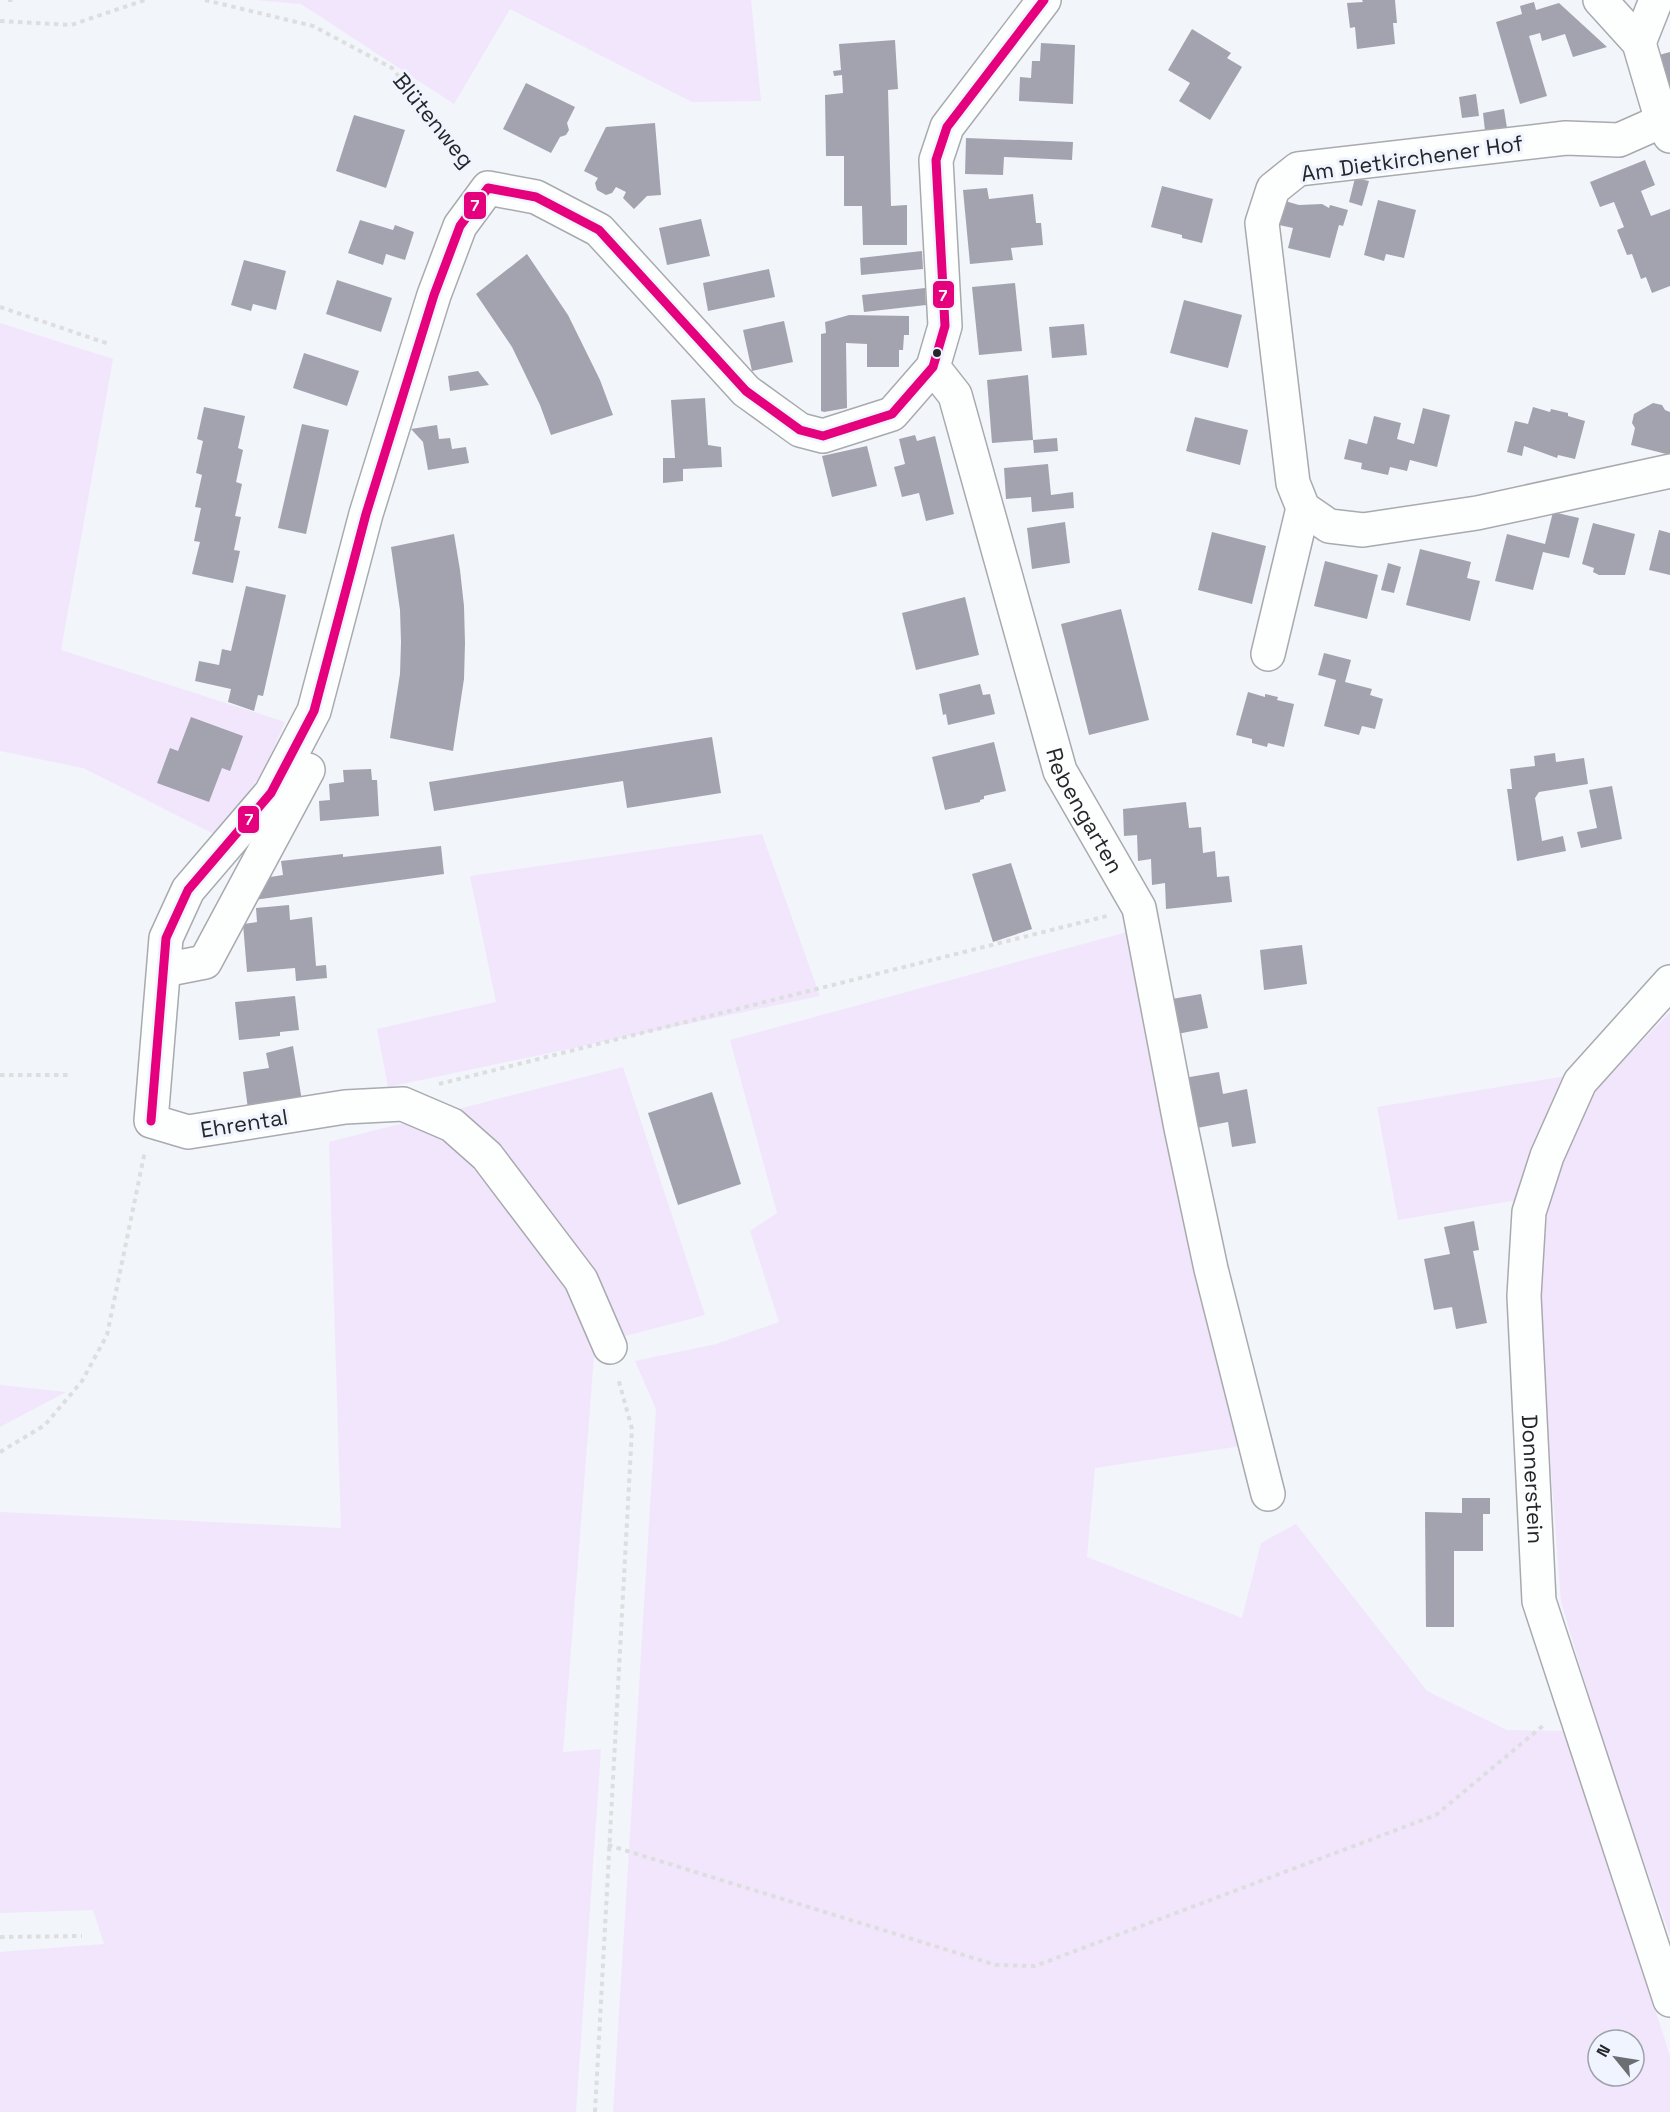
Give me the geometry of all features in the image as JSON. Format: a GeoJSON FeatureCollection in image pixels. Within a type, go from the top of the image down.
{"type":"FeatureCollection","features":[{"type":"Feature","properties":{"kind":"street"},"geometry":{"type":"LineString","coordinates":[[152,1121],[166,938],[188,890],[271,793],[314,711],[366,514],[434,295],[460,226],[488,188],[536,196],[599,230],[746,391],[800,430],[824,436],[892,414],[933,367],[945,326],[936,160],[947,127],[1044,0]]}},
{"type":"Feature","properties":{"kind":"street"},"geometry":{"type":"LineString","coordinates":[[1600,0],[1639,44],[1666,129]]}},
{"type":"Feature","properties":{"kind":"street"},"geometry":{"type":"LineString","coordinates":[[1639,44],[1656,0]]}},
{"type":"Feature","properties":{"kind":"street","name":"Am Dietkirchener Hof"},"geometry":{"type":"LineString","coordinates":[[1303,508],[1293,483],[1262,223],[1273,189],[1298,169],[1566,138],[1619,140],[1666,129]]}},
{"type":"Feature","properties":{"kind":"street","name":"Rebengarten"},"geometry":{"type":"LineString","coordinates":[[933,367],[955,395],[1060,771],[1139,908],[1206,1248],[1268,1494]]}},
{"type":"Feature","properties":{"kind":"street"},"geometry":{"type":"LineString","coordinates":[[1268,654],[1303,508],[1329,526],[1363,530],[1477,513],[1670,471]]}},
{"type":"Feature","properties":{"kind":"street"},"geometry":{"type":"LineString","coordinates":[[164,970],[205,962],[314,760],[314,711]]}},
{"type":"Feature","properties":{"kind":"street","name":"Donnerstein"},"geometry":{"type":"LineString","coordinates":[[1670,982],[1580,1082],[1546,1156],[1529,1212],[1524,1296],[1539,1601],[1670,2000]]}},
{"type":"Feature","properties":{"kind":"street","name":"Ehrental"},"geometry":{"type":"LineString","coordinates":[[152,1121],[188,1132],[345,1107],[403,1104],[452,1125],[487,1156],[581,1280],[610,1347]]}},
{"type":"Feature","properties":{"kind":"path"},"geometry":{"type":"LineString","coordinates":[[8,0],[15,0]]}},
{"type":"Feature","properties":{"kind":"path"},"geometry":{"type":"LineString","coordinates":[[0,21],[71,25],[145,0]]}},
{"type":"Feature","properties":{"kind":"path","name":"Blütenweg"},"geometry":{"type":"LineString","coordinates":[[205,0],[313,26],[392,68],[488,188]]}},
{"type":"Feature","properties":{"kind":"path"},"geometry":{"type":"LineString","coordinates":[[0,307],[109,344]]}},
{"type":"Feature","properties":{"kind":"path"},"geometry":{"type":"LineString","coordinates":[[403,1104],[419,1089],[1139,908]]}},
{"type":"Feature","properties":{"kind":"path"},"geometry":{"type":"LineString","coordinates":[[0,1075],[68,1075]]}},
{"type":"Feature","properties":{"kind":"path"},"geometry":{"type":"LineString","coordinates":[[0,1452],[45,1425],[82,1381],[107,1335],[152,1121]]}},
{"type":"Feature","properties":{"kind":"path"},"geometry":{"type":"LineString","coordinates":[[595,2112],[632,1429],[610,1347]]}},
{"type":"Feature","properties":{"kind":"path"},"geometry":{"type":"LineString","coordinates":[[609,1845],[996,1965],[1035,1966],[1436,1815],[1573,1700]]}},
{"type":"Feature","properties":{"kind":"path"},"geometry":{"type":"LineString","coordinates":[[0,1937],[82,1936]]}},
{"type":"Feature","properties":{"kind":"shaded area"},"geometry":{"type":"Polygon","coordinates":[[[255,0],[751,0],[761,101],[692,102],[510,9],[454,104],[301,4],[255,0]]]}},
{"type":"Feature","properties":{"kind":"shaded area"},"geometry":{"type":"Polygon","coordinates":[[[0,323],[113,359],[61,650],[285,722],[263,773],[214,834],[83,768],[0,751],[0,323]]]}},
{"type":"Feature","properties":{"kind":"shaded area"},"geometry":{"type":"Polygon","coordinates":[[[762,834],[820,996],[388,1087],[377,1029],[496,1002],[470,876],[762,834]]]}},
{"type":"Feature","properties":{"kind":"shaded area"},"geometry":{"type":"Polygon","coordinates":[[[1142,928],[1248,1445],[1095,1468],[1087,1557],[1242,1618],[1261,1543],[1296,1524],[1427,1691],[1507,1730],[1566,1731],[1670,2056],[1670,2112],[613,2112],[656,1409],[635,1361],[716,1344],[779,1322],[750,1231],[777,1213],[730,1040],[1142,928]]]}},
{"type":"Feature","properties":{"kind":"shaded area"},"geometry":{"type":"Polygon","coordinates":[[[1670,1012],[1670,1936],[1608,1760],[1561,1602],[1538,1299],[1548,1211],[1511,1201],[1398,1220],[1377,1107],[1566,1076],[1620,1064],[1670,1012]]]}},
{"type":"Feature","properties":{"kind":"shaded area"},"geometry":{"type":"Polygon","coordinates":[[[623,1067],[705,1315],[595,1344],[563,1752],[601,1749],[576,2112],[0,2112],[0,1952],[104,1944],[93,1910],[0,1913],[0,1512],[341,1528],[329,1142],[623,1067]]]}},
{"type":"Feature","properties":{"kind":"shaded area"},"geometry":{"type":"Polygon","coordinates":[[[0,1385],[66,1392],[0,1427],[0,1385]]]}},
{"type":"Feature","properties":{"kind":"building"},"geometry":{"type":"Polygon","coordinates":[[[1362,0],[1395,0],[1397,23],[1393,23],[1395,44],[1357,49],[1355,27],[1350,28],[1347,3],[1363,2],[1362,0]]]}},
{"type":"Feature","properties":{"kind":"building"},"geometry":{"type":"Polygon","coordinates":[[[1534,2],[1536,10],[1559,3],[1607,47],[1573,57],[1565,34],[1542,41],[1540,33],[1529,36],[1547,96],[1520,104],[1496,22],[1522,14],[1520,6],[1534,2]]]}},
{"type":"Feature","properties":{"kind":"building"},"geometry":{"type":"Polygon","coordinates":[[[1192,29],[1231,53],[1227,58],[1242,67],[1210,120],[1179,101],[1190,83],[1168,70],[1192,29]]]}},
{"type":"Feature","properties":{"kind":"building"},"geometry":{"type":"Polygon","coordinates":[[[895,40],[898,89],[888,90],[891,206],[907,205],[907,245],[863,245],[862,206],[844,206],[844,156],[826,156],[825,95],[843,93],[842,75],[834,76],[833,71],[841,70],[839,44],[895,40]]]}},
{"type":"Feature","properties":{"kind":"building"},"geometry":{"type":"Polygon","coordinates":[[[1041,43],[1075,45],[1073,104],[1019,101],[1020,77],[1031,78],[1032,61],[1040,61],[1041,43]]]}},
{"type":"Feature","properties":{"kind":"building"},"geometry":{"type":"Polygon","coordinates":[[[1670,52],[1670,106],[1659,55],[1670,52]]]}},
{"type":"Feature","properties":{"kind":"building"},"geometry":{"type":"Polygon","coordinates":[[[526,83],[575,107],[567,123],[569,130],[566,135],[560,137],[551,153],[503,129],[526,83]]]}},
{"type":"Feature","properties":{"kind":"building"},"geometry":{"type":"Polygon","coordinates":[[[1476,94],[1479,116],[1462,118],[1459,97],[1476,94]]]}},
{"type":"Feature","properties":{"kind":"building"},"geometry":{"type":"Polygon","coordinates":[[[1504,109],[1507,128],[1485,131],[1483,113],[1504,109]]]}},
{"type":"Feature","properties":{"kind":"building"},"geometry":{"type":"Polygon","coordinates":[[[354,115],[405,130],[386,188],[336,171],[354,115]]]}},
{"type":"Feature","properties":{"kind":"building"},"geometry":{"type":"Polygon","coordinates":[[[655,123],[661,195],[647,196],[634,209],[623,198],[626,192],[616,187],[612,193],[606,195],[597,190],[595,183],[598,178],[584,171],[606,127],[655,123]]]}},
{"type":"Feature","properties":{"kind":"building"},"geometry":{"type":"Polygon","coordinates":[[[966,138],[1073,142],[1072,160],[1004,157],[1003,175],[965,174],[966,138]]]}},
{"type":"Feature","properties":{"kind":"building"},"geometry":{"type":"Polygon","coordinates":[[[1645,160],[1655,185],[1641,191],[1651,216],[1670,209],[1670,286],[1652,293],[1646,277],[1641,279],[1632,254],[1627,255],[1617,230],[1624,227],[1614,202],[1600,207],[1590,182],[1645,160]]]}},
{"type":"Feature","properties":{"kind":"building"},"geometry":{"type":"Polygon","coordinates":[[[1355,178],[1369,181],[1362,206],[1349,202],[1355,178]]]}},
{"type":"Feature","properties":{"kind":"building"},"geometry":{"type":"Polygon","coordinates":[[[1162,186],[1213,199],[1202,243],[1151,227],[1162,186]]]}},
{"type":"Feature","properties":{"kind":"building"},"geometry":{"type":"Polygon","coordinates":[[[987,188],[989,199],[1033,194],[1036,223],[1041,223],[1043,245],[1011,248],[1013,260],[970,264],[963,190],[987,188]]]}},
{"type":"Feature","properties":{"kind":"building"},"geometry":{"type":"Polygon","coordinates":[[[1378,200],[1416,210],[1404,258],[1386,254],[1384,261],[1364,255],[1378,200]]]}},
{"type":"Feature","properties":{"kind":"building"},"geometry":{"type":"Polygon","coordinates":[[[1285,201],[1299,205],[1322,204],[1329,208],[1330,205],[1348,210],[1343,226],[1339,225],[1330,258],[1288,248],[1293,228],[1279,225],[1285,201]]]}},
{"type":"Feature","properties":{"kind":"building"},"geometry":{"type":"Polygon","coordinates":[[[701,219],[710,256],[667,265],[659,228],[701,219]]]}},
{"type":"Feature","properties":{"kind":"building"},"geometry":{"type":"Polygon","coordinates":[[[360,220],[393,230],[395,225],[414,232],[405,260],[386,254],[383,265],[348,253],[360,220]]]}},
{"type":"Feature","properties":{"kind":"building"},"geometry":{"type":"Polygon","coordinates":[[[922,251],[923,269],[861,275],[860,258],[922,251]]]}},
{"type":"Feature","properties":{"kind":"building"},"geometry":{"type":"Polygon","coordinates":[[[527,254],[568,315],[600,380],[613,415],[551,435],[540,405],[512,347],[476,294],[527,254]]]}},
{"type":"Feature","properties":{"kind":"building"},"geometry":{"type":"Polygon","coordinates":[[[244,260],[286,271],[276,310],[253,304],[251,311],[231,305],[244,260]]]}},
{"type":"Feature","properties":{"kind":"building"},"geometry":{"type":"Polygon","coordinates":[[[769,269],[775,297],[708,311],[703,283],[769,269]]]}},
{"type":"Feature","properties":{"kind":"building"},"geometry":{"type":"Polygon","coordinates":[[[337,280],[392,298],[381,332],[326,314],[337,280]]]}},
{"type":"Feature","properties":{"kind":"building"},"geometry":{"type":"Polygon","coordinates":[[[1015,283],[1022,351],[979,355],[972,287],[1015,283]]]}},
{"type":"Feature","properties":{"kind":"building"},"geometry":{"type":"Polygon","coordinates":[[[925,288],[926,305],[864,312],[862,295],[925,288]]]}},
{"type":"Feature","properties":{"kind":"building"},"geometry":{"type":"Polygon","coordinates":[[[1184,300],[1242,315],[1228,368],[1170,353],[1184,300]]]}},
{"type":"Feature","properties":{"kind":"building"},"geometry":{"type":"Polygon","coordinates":[[[849,315],[909,316],[909,335],[904,335],[903,350],[899,350],[899,367],[867,367],[867,344],[846,343],[847,408],[824,412],[821,411],[821,334],[826,333],[825,322],[849,315]]]}},
{"type":"Feature","properties":{"kind":"building"},"geometry":{"type":"Polygon","coordinates":[[[784,321],[793,362],[752,371],[743,330],[784,321]]]}},
{"type":"Feature","properties":{"kind":"building"},"geometry":{"type":"Polygon","coordinates":[[[1084,324],[1087,355],[1052,358],[1049,327],[1084,324]]]}},
{"type":"Feature","properties":{"kind":"building"},"geometry":{"type":"Polygon","coordinates":[[[304,353],[359,371],[347,406],[293,388],[304,353]]]}},
{"type":"Feature","properties":{"kind":"building"},"geometry":{"type":"Polygon","coordinates":[[[478,371],[489,385],[450,391],[448,376],[478,371]]]}},
{"type":"Feature","properties":{"kind":"building"},"geometry":{"type":"Polygon","coordinates":[[[1028,375],[1033,440],[992,443],[987,380],[1028,375]]]}},
{"type":"Feature","properties":{"kind":"building"},"geometry":{"type":"Polygon","coordinates":[[[705,398],[708,445],[721,447],[722,467],[683,469],[683,481],[663,483],[663,458],[675,458],[671,400],[705,398]]]}},
{"type":"Feature","properties":{"kind":"building"},"geometry":{"type":"Polygon","coordinates":[[[1653,403],[1662,405],[1670,412],[1670,455],[1631,445],[1635,428],[1632,423],[1634,414],[1653,403]]]}},
{"type":"Feature","properties":{"kind":"building"},"geometry":{"type":"Polygon","coordinates":[[[204,407],[245,416],[238,448],[243,450],[236,482],[242,484],[235,516],[241,517],[234,550],[240,551],[233,583],[192,574],[200,542],[194,541],[201,508],[195,507],[202,475],[196,473],[203,441],[197,439],[204,407]]]}},
{"type":"Feature","properties":{"kind":"building"},"geometry":{"type":"Polygon","coordinates":[[[1533,407],[1550,412],[1551,409],[1568,413],[1568,416],[1585,421],[1575,459],[1558,455],[1557,458],[1524,446],[1522,456],[1507,452],[1515,421],[1528,424],[1533,407]]]}},
{"type":"Feature","properties":{"kind":"building"},"geometry":{"type":"Polygon","coordinates":[[[1423,408],[1450,415],[1437,467],[1410,460],[1407,471],[1390,467],[1388,475],[1361,469],[1362,463],[1344,459],[1349,439],[1367,444],[1374,416],[1401,423],[1397,439],[1414,444],[1423,408]]]}},
{"type":"Feature","properties":{"kind":"building"},"geometry":{"type":"Polygon","coordinates":[[[1195,417],[1248,430],[1240,465],[1186,451],[1195,417]]]}},
{"type":"Feature","properties":{"kind":"building"},"geometry":{"type":"Polygon","coordinates":[[[302,424],[329,430],[306,534],[278,528],[302,424]]]}},
{"type":"Feature","properties":{"kind":"building"},"geometry":{"type":"Polygon","coordinates":[[[437,425],[439,439],[450,438],[452,449],[466,447],[469,463],[428,470],[423,442],[411,429],[437,425]]]}},
{"type":"Feature","properties":{"kind":"building"},"geometry":{"type":"Polygon","coordinates":[[[915,435],[917,441],[935,436],[954,514],[926,521],[919,493],[902,497],[894,467],[905,464],[899,439],[915,435]]]}},
{"type":"Feature","properties":{"kind":"building"},"geometry":{"type":"Polygon","coordinates":[[[1057,438],[1058,451],[1034,453],[1033,440],[1057,438]]]}},
{"type":"Feature","properties":{"kind":"building"},"geometry":{"type":"Polygon","coordinates":[[[867,446],[877,486],[832,497],[822,456],[867,446]]]}},
{"type":"Feature","properties":{"kind":"building"},"geometry":{"type":"Polygon","coordinates":[[[1048,464],[1051,495],[1073,492],[1074,508],[1032,512],[1031,497],[1006,499],[1004,468],[1048,464]]]}},
{"type":"Feature","properties":{"kind":"building"},"geometry":{"type":"Polygon","coordinates":[[[1553,512],[1579,518],[1569,558],[1543,552],[1533,590],[1495,581],[1507,534],[1545,544],[1553,512]]]}},
{"type":"Feature","properties":{"kind":"building"},"geometry":{"type":"Polygon","coordinates":[[[1065,522],[1070,563],[1032,569],[1027,528],[1065,522]]]}},
{"type":"Feature","properties":{"kind":"building"},"geometry":{"type":"Polygon","coordinates":[[[1593,523],[1635,534],[1625,575],[1599,575],[1593,572],[1594,568],[1582,564],[1593,523]]]}},
{"type":"Feature","properties":{"kind":"building"},"geometry":{"type":"Polygon","coordinates":[[[1659,530],[1670,533],[1670,575],[1649,570],[1659,530]]]}},
{"type":"Feature","properties":{"kind":"building"},"geometry":{"type":"Polygon","coordinates":[[[1212,532],[1266,546],[1252,604],[1198,590],[1212,532]]]}},
{"type":"Feature","properties":{"kind":"building"},"geometry":{"type":"Polygon","coordinates":[[[454,534],[464,606],[465,643],[464,679],[453,751],[390,738],[400,674],[401,642],[400,610],[391,547],[454,534]]]}},
{"type":"Feature","properties":{"kind":"building"},"geometry":{"type":"Polygon","coordinates":[[[1420,549],[1471,562],[1467,578],[1480,581],[1470,621],[1406,605],[1420,549]]]}},
{"type":"Feature","properties":{"kind":"building"},"geometry":{"type":"Polygon","coordinates":[[[1325,561],[1378,575],[1367,619],[1314,606],[1325,561]]]}},
{"type":"Feature","properties":{"kind":"building"},"geometry":{"type":"Polygon","coordinates":[[[1388,563],[1401,567],[1394,593],[1381,590],[1388,563]]]}},
{"type":"Feature","properties":{"kind":"building"},"geometry":{"type":"Polygon","coordinates":[[[246,586],[286,595],[263,696],[258,695],[254,711],[228,702],[231,689],[195,681],[199,661],[219,665],[222,649],[231,651],[246,586]]]}},
{"type":"Feature","properties":{"kind":"building"},"geometry":{"type":"Polygon","coordinates":[[[965,597],[979,655],[916,670],[902,613],[965,597]]]}},
{"type":"Feature","properties":{"kind":"building"},"geometry":{"type":"Polygon","coordinates":[[[1121,609],[1149,720],[1089,735],[1061,624],[1121,609]]]}},
{"type":"Feature","properties":{"kind":"building"},"geometry":{"type":"Polygon","coordinates":[[[1324,653],[1351,660],[1345,682],[1372,689],[1370,695],[1383,699],[1375,729],[1362,726],[1359,735],[1324,726],[1336,680],[1318,675],[1324,653]]]}},
{"type":"Feature","properties":{"kind":"building"},"geometry":{"type":"Polygon","coordinates":[[[980,684],[983,695],[990,694],[995,714],[948,725],[946,714],[943,715],[939,694],[980,684]]]}},
{"type":"Feature","properties":{"kind":"building"},"geometry":{"type":"Polygon","coordinates":[[[1248,692],[1265,697],[1265,694],[1278,697],[1277,700],[1294,704],[1284,747],[1268,743],[1267,747],[1252,743],[1252,739],[1236,735],[1248,692]]]}},
{"type":"Feature","properties":{"kind":"building"},"geometry":{"type":"Polygon","coordinates":[[[191,717],[243,736],[230,771],[222,768],[209,802],[157,783],[170,748],[178,751],[191,717]]]}},
{"type":"Feature","properties":{"kind":"building"},"geometry":{"type":"Polygon","coordinates":[[[712,737],[721,793],[627,808],[623,781],[434,811],[429,782],[712,737]]]}},
{"type":"Feature","properties":{"kind":"building"},"geometry":{"type":"Polygon","coordinates":[[[994,742],[1006,791],[984,796],[980,802],[945,810],[932,757],[994,742]]]}},
{"type":"Feature","properties":{"kind":"building"},"geometry":{"type":"Polygon","coordinates":[[[1555,753],[1556,762],[1584,758],[1588,784],[1539,792],[1535,798],[1542,841],[1563,836],[1566,851],[1517,861],[1507,789],[1512,789],[1510,769],[1535,766],[1534,756],[1555,753]]]}},
{"type":"Feature","properties":{"kind":"building"},"geometry":{"type":"Polygon","coordinates":[[[371,769],[372,780],[377,780],[379,816],[320,821],[319,801],[330,800],[329,784],[344,782],[343,770],[371,769]]]}},
{"type":"Feature","properties":{"kind":"building"},"geometry":{"type":"Polygon","coordinates":[[[1612,786],[1622,839],[1581,848],[1577,832],[1597,828],[1589,790],[1612,786]]]}},
{"type":"Feature","properties":{"kind":"building"},"geometry":{"type":"Polygon","coordinates":[[[1186,802],[1189,828],[1201,827],[1203,853],[1215,851],[1217,877],[1229,876],[1232,902],[1166,909],[1165,883],[1152,885],[1151,859],[1138,861],[1137,835],[1124,836],[1123,809],[1186,802]]]}},
{"type":"Feature","properties":{"kind":"building"},"geometry":{"type":"Polygon","coordinates":[[[441,846],[444,874],[254,900],[251,880],[283,875],[281,861],[343,854],[343,857],[441,846]]]}},
{"type":"Feature","properties":{"kind":"building"},"geometry":{"type":"Polygon","coordinates":[[[1011,863],[1032,929],[993,942],[972,874],[1011,863]]]}},
{"type":"Feature","properties":{"kind":"building"},"geometry":{"type":"Polygon","coordinates":[[[289,905],[290,920],[312,917],[316,966],[326,965],[327,978],[296,981],[295,968],[247,972],[243,924],[257,922],[256,908],[289,905]]]}},
{"type":"Feature","properties":{"kind":"building"},"geometry":{"type":"Polygon","coordinates":[[[1302,945],[1307,984],[1264,990],[1260,950],[1302,945]]]}},
{"type":"Feature","properties":{"kind":"building"},"geometry":{"type":"Polygon","coordinates":[[[1201,994],[1208,1028],[1172,1035],[1166,1000],[1201,994]]]}},
{"type":"Feature","properties":{"kind":"building"},"geometry":{"type":"Polygon","coordinates":[[[295,996],[299,1030],[280,1032],[280,1036],[239,1040],[235,1002],[295,996]]]}},
{"type":"Feature","properties":{"kind":"building"},"geometry":{"type":"Polygon","coordinates":[[[293,1046],[302,1101],[248,1109],[243,1072],[269,1068],[266,1053],[293,1046]]]}},
{"type":"Feature","properties":{"kind":"building"},"geometry":{"type":"Polygon","coordinates":[[[1219,1072],[1223,1094],[1247,1089],[1256,1143],[1232,1147],[1228,1122],[1192,1129],[1184,1078],[1219,1072]]]}},
{"type":"Feature","properties":{"kind":"building"},"geometry":{"type":"Polygon","coordinates":[[[712,1092],[741,1184],[678,1205],[648,1113],[712,1092]]]}},
{"type":"Feature","properties":{"kind":"building"},"geometry":{"type":"Polygon","coordinates":[[[1474,1221],[1479,1250],[1473,1251],[1487,1323],[1456,1329],[1452,1307],[1434,1310],[1424,1259],[1450,1254],[1444,1227],[1474,1221]]]}},
{"type":"Feature","properties":{"kind":"building"},"geometry":{"type":"Polygon","coordinates":[[[1462,1498],[1490,1498],[1490,1514],[1483,1514],[1483,1551],[1454,1551],[1454,1627],[1426,1627],[1425,1512],[1462,1513],[1462,1498]]]}},
{"type":"Feature","properties":{"kind":"transit line","name":"7"},"geometry":{"type":"LineString","coordinates":[[151,1121],[166,938],[188,890],[271,793],[314,711],[366,514],[434,295],[460,226],[488,188],[536,197],[599,230],[746,391],[800,430],[823,436],[892,414],[933,367],[945,326],[936,160],[947,127],[1044,0]]}}]}
